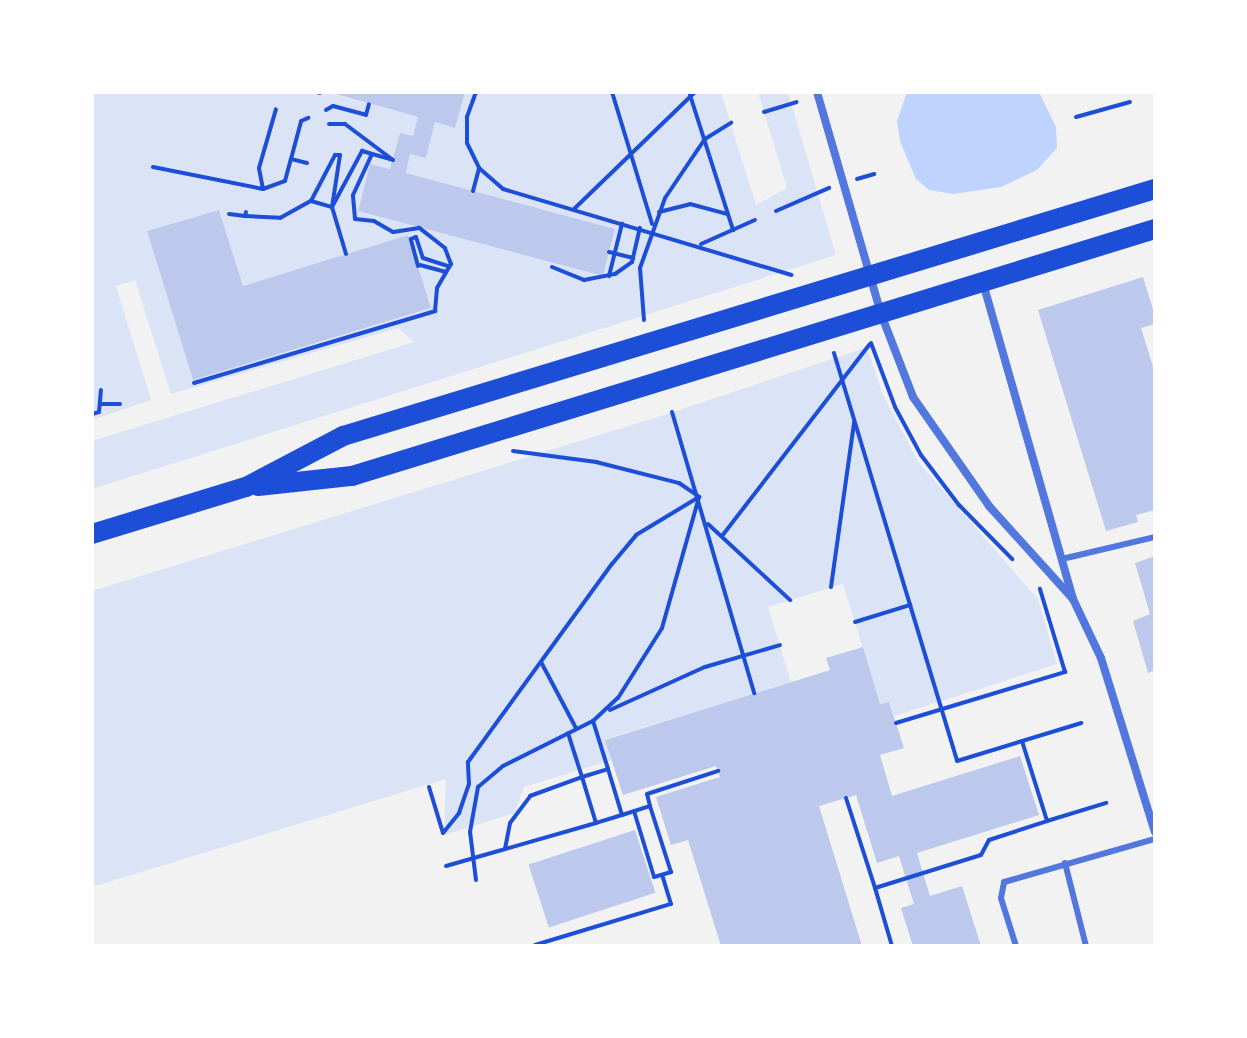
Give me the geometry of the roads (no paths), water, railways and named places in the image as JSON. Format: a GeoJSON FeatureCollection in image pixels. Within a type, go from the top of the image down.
{"type":"FeatureCollection","features":[{"type":"Feature","properties":{"kind":"main road"},"geometry":{"type":"LineString","coordinates":[[92,534],[246,487],[343,436],[1155,189]]}},
{"type":"Feature","properties":{"kind":"main road"},"geometry":{"type":"LineString","coordinates":[[246,487],[352,476],[1155,229]]}},
{"type":"Feature","properties":{"kind":"street"},"geometry":{"type":"LineString","coordinates":[[817,92],[881,314],[913,397],[989,506],[1073,599]]}},
{"type":"Feature","properties":{"kind":"street"},"geometry":{"type":"LineString","coordinates":[[983,283],[1073,599],[1101,658],[1155,832]]}},
{"type":"Feature","properties":{"kind":"lane"},"geometry":{"type":"LineString","coordinates":[[1062,559],[1155,537]]}},
{"type":"Feature","properties":{"kind":"lane"},"geometry":{"type":"LineString","coordinates":[[1016,946],[1001,898],[1004,882],[1155,839]]}},
{"type":"Feature","properties":{"kind":"lane"},"geometry":{"type":"LineString","coordinates":[[1065,863],[1086,946]]}},
{"type":"Feature","properties":{"kind":"water"},"geometry":{"type":"Polygon","coordinates":[[[907,92],[1039,92],[1056,127],[1057,148],[1037,170],[1001,187],[953,194],[929,190],[916,179],[900,141],[897,121],[907,92]]]}}]}
